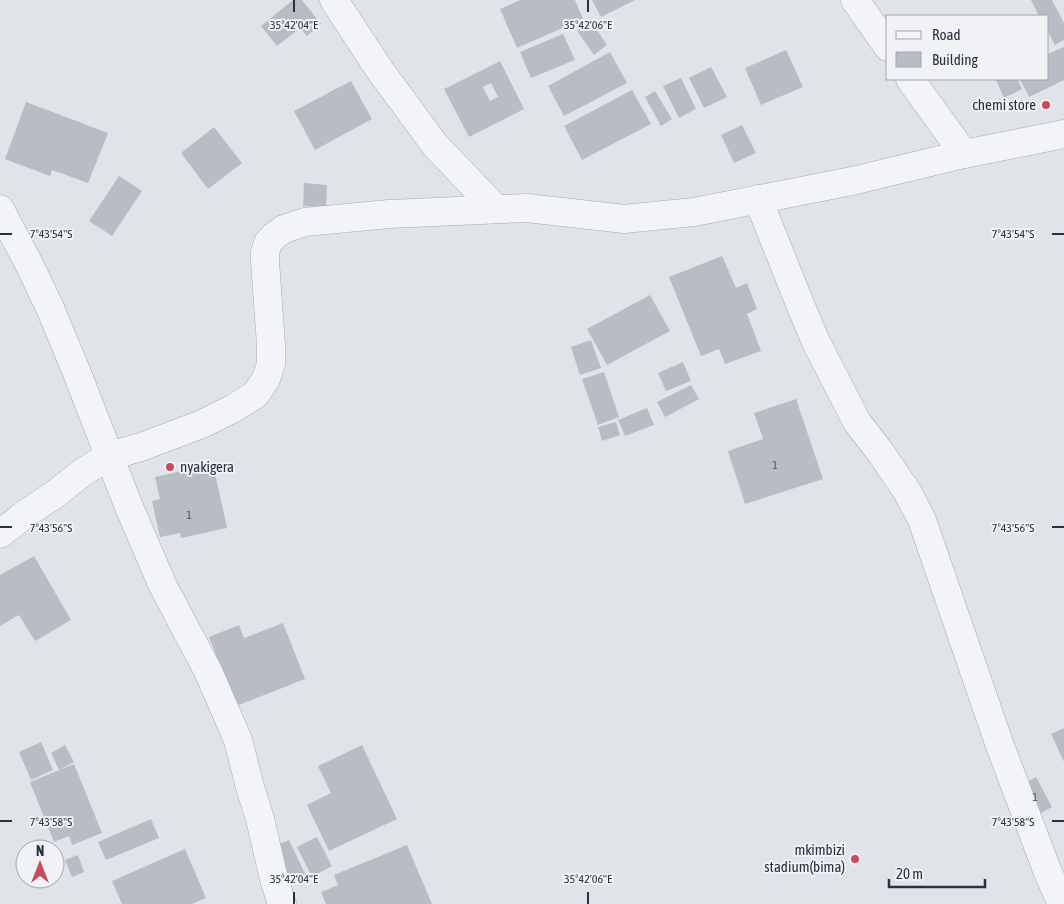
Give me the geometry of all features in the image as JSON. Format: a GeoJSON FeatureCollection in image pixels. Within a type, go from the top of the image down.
{"type":"FeatureCollection","features":[{"type":"Feature","properties":{"kind":"street"},"geometry":{"type":"LineString","coordinates":[[334,0],[379,69],[435,145],[496,209]]}},
{"type":"Feature","properties":{"kind":"street"},"geometry":{"type":"LineString","coordinates":[[855,0],[886,44]]}},
{"type":"Feature","properties":{"kind":"street"},"geometry":{"type":"LineString","coordinates":[[911,80],[964,154]]}},
{"type":"Feature","properties":{"kind":"street"},"geometry":{"type":"LineString","coordinates":[[0,534],[83,472],[109,456],[141,448],[202,424],[255,395],[262,387],[271,364],[265,252],[268,243],[281,230],[306,222],[320,220],[389,214],[496,209],[527,208],[624,220],[694,212],[852,181],[964,154],[1064,134]]}},
{"type":"Feature","properties":{"kind":"street"},"geometry":{"type":"LineString","coordinates":[[758,199],[816,342],[858,422],[908,494],[922,520],[999,743],[1047,870],[1062,904]]}},
{"type":"Feature","properties":{"kind":"street"},"geometry":{"type":"LineString","coordinates":[[0,209],[30,264],[50,308],[78,373],[129,507],[163,586],[208,671],[238,740],[282,904]]}},
{"type":"Feature","properties":{"kind":"building"},"geometry":{"type":"Polygon","coordinates":[[[293,0],[302,0],[321,24],[307,36],[300,28],[277,46],[261,26],[293,0]]]}},
{"type":"Feature","properties":{"kind":"building"},"geometry":{"type":"Polygon","coordinates":[[[520,0],[575,0],[583,19],[517,48],[500,9],[520,0]]]}},
{"type":"Feature","properties":{"kind":"building"},"geometry":{"type":"Polygon","coordinates":[[[592,0],[635,0],[601,17],[592,0]]]}},
{"type":"Feature","properties":{"kind":"building"},"geometry":{"type":"Polygon","coordinates":[[[1031,0],[1052,0],[1064,23],[1064,40],[1055,45],[1049,34],[1049,15],[1038,15],[1031,0]]]}},
{"type":"Feature","properties":{"kind":"building"},"geometry":{"type":"Polygon","coordinates":[[[591,21],[607,45],[594,55],[577,31],[591,21]]]}},
{"type":"Feature","properties":{"kind":"building"},"geometry":{"type":"Polygon","coordinates":[[[563,34],[575,60],[531,78],[520,52],[563,34]]]}},
{"type":"Feature","properties":{"kind":"building"},"geometry":{"type":"Polygon","coordinates":[[[1064,47],[1064,80],[1029,97],[1020,80],[1049,80],[1049,54],[1064,47]]]}},
{"type":"Feature","properties":{"kind":"building"},"geometry":{"type":"Polygon","coordinates":[[[786,50],[803,87],[761,105],[745,68],[786,50]]]}},
{"type":"Feature","properties":{"kind":"building"},"geometry":{"type":"Polygon","coordinates":[[[610,52],[627,83],[564,116],[548,86],[610,52]]]}},
{"type":"Feature","properties":{"kind":"building"},"geometry":{"type":"Polygon","coordinates":[[[500,61],[524,109],[469,137],[444,89],[500,61]],[[491,83],[483,87],[490,101],[498,97],[491,83]]]}},
{"type":"Feature","properties":{"kind":"building"},"geometry":{"type":"Polygon","coordinates":[[[711,67],[727,97],[704,108],[689,78],[711,67]]]}},
{"type":"Feature","properties":{"kind":"building"},"geometry":{"type":"Polygon","coordinates":[[[681,78],[696,109],[679,118],[663,86],[681,78]]]}},
{"type":"Feature","properties":{"kind":"building"},"geometry":{"type":"Polygon","coordinates":[[[996,80],[1018,80],[1022,89],[1004,98],[996,80]]]}},
{"type":"Feature","properties":{"kind":"building"},"geometry":{"type":"Polygon","coordinates":[[[351,81],[372,119],[315,150],[294,111],[351,81]]]}},
{"type":"Feature","properties":{"kind":"building"},"geometry":{"type":"Polygon","coordinates":[[[632,90],[651,124],[582,160],[564,126],[632,90]]]}},
{"type":"Feature","properties":{"kind":"building"},"geometry":{"type":"Polygon","coordinates":[[[655,91],[672,119],[661,126],[645,97],[655,91]]]}},
{"type":"Feature","properties":{"kind":"building"},"geometry":{"type":"Polygon","coordinates":[[[26,102],[108,133],[88,183],[52,170],[50,176],[5,159],[26,102]]]}},
{"type":"Feature","properties":{"kind":"building"},"geometry":{"type":"Polygon","coordinates":[[[742,125],[756,153],[734,163],[721,135],[742,125]]]}},
{"type":"Feature","properties":{"kind":"building"},"geometry":{"type":"Polygon","coordinates":[[[214,127],[242,163],[208,189],[181,153],[214,127]]]}},
{"type":"Feature","properties":{"kind":"building"},"geometry":{"type":"Polygon","coordinates":[[[119,176],[142,191],[112,236],[89,221],[119,176]]]}},
{"type":"Feature","properties":{"kind":"building"},"geometry":{"type":"Polygon","coordinates":[[[304,183],[327,185],[326,207],[303,206],[304,183]]]}},
{"type":"Feature","properties":{"kind":"building"},"geometry":{"type":"Polygon","coordinates":[[[722,256],[736,288],[747,283],[757,309],[747,314],[761,351],[725,364],[719,349],[701,356],[669,277],[722,256]]]}},
{"type":"Feature","properties":{"kind":"building"},"geometry":{"type":"Polygon","coordinates":[[[650,295],[670,331],[607,365],[587,329],[650,295]]]}},
{"type":"Feature","properties":{"kind":"building"},"geometry":{"type":"Polygon","coordinates":[[[591,340],[601,368],[580,375],[571,347],[591,340]]]}},
{"type":"Feature","properties":{"kind":"building"},"geometry":{"type":"Polygon","coordinates":[[[683,362],[691,381],[666,391],[658,373],[683,362]]]}},
{"type":"Feature","properties":{"kind":"building"},"geometry":{"type":"Polygon","coordinates":[[[604,372],[619,417],[598,425],[582,379],[604,372]]]}},
{"type":"Feature","properties":{"kind":"building"},"geometry":{"type":"Polygon","coordinates":[[[691,385],[699,399],[665,417],[657,402],[691,385]]]}},
{"type":"Feature","properties":{"kind":"building"},"geometry":{"type":"Polygon","coordinates":[[[796,399],[823,479],[745,504],[728,451],[763,439],[754,413],[796,399]]]}},
{"type":"Feature","properties":{"kind":"building"},"geometry":{"type":"Polygon","coordinates":[[[647,408],[654,425],[625,436],[618,420],[647,408]]]}},
{"type":"Feature","properties":{"kind":"building"},"geometry":{"type":"Polygon","coordinates":[[[616,422],[620,435],[602,441],[598,427],[616,422]]]}},
{"type":"Feature","properties":{"kind":"building"},"geometry":{"type":"Polygon","coordinates":[[[213,464],[227,528],[181,538],[180,533],[160,537],[152,501],[160,499],[155,477],[213,464]]]}},
{"type":"Feature","properties":{"kind":"building"},"geometry":{"type":"Polygon","coordinates":[[[34,556],[71,620],[35,641],[19,615],[0,626],[0,575],[34,556]]]}},
{"type":"Feature","properties":{"kind":"building"},"geometry":{"type":"Polygon","coordinates":[[[283,623],[305,679],[236,706],[209,637],[239,625],[244,638],[283,623]]]}},
{"type":"Feature","properties":{"kind":"building"},"geometry":{"type":"Polygon","coordinates":[[[1064,728],[1064,762],[1051,734],[1064,728]]]}},
{"type":"Feature","properties":{"kind":"building"},"geometry":{"type":"Polygon","coordinates":[[[41,742],[53,770],[31,780],[19,752],[41,742]]]}},
{"type":"Feature","properties":{"kind":"building"},"geometry":{"type":"Polygon","coordinates":[[[65,745],[74,762],[59,770],[51,753],[65,745]]]}},
{"type":"Feature","properties":{"kind":"building"},"geometry":{"type":"Polygon","coordinates":[[[362,745],[397,819],[329,851],[307,805],[331,793],[318,766],[362,745]]]}},
{"type":"Feature","properties":{"kind":"building"},"geometry":{"type":"Polygon","coordinates":[[[74,764],[102,833],[72,845],[69,836],[62,839],[53,839],[30,782],[74,764]]]}},
{"type":"Feature","properties":{"kind":"building"},"geometry":{"type":"Polygon","coordinates":[[[1036,777],[1052,807],[1034,817],[1018,787],[1036,777]]]}},
{"type":"Feature","properties":{"kind":"building"},"geometry":{"type":"Polygon","coordinates":[[[151,819],[159,838],[106,860],[98,842],[151,819]]]}},
{"type":"Feature","properties":{"kind":"building"},"geometry":{"type":"Polygon","coordinates":[[[317,837],[332,866],[312,877],[297,847],[317,837]]]}},
{"type":"Feature","properties":{"kind":"building"},"geometry":{"type":"Polygon","coordinates":[[[289,840],[307,878],[290,886],[271,848],[289,840]]]}},
{"type":"Feature","properties":{"kind":"building"},"geometry":{"type":"Polygon","coordinates":[[[407,845],[432,904],[326,904],[321,892],[338,885],[334,875],[407,845]]]}},
{"type":"Feature","properties":{"kind":"building"},"geometry":{"type":"Polygon","coordinates":[[[185,849],[206,898],[192,904],[122,904],[112,881],[185,849]]]}},
{"type":"Feature","properties":{"kind":"building"},"geometry":{"type":"Polygon","coordinates":[[[78,855],[84,872],[72,877],[65,860],[78,855]]]}},
{"type":"Feature","properties":{"kind":"place","name":"chemi store"},"geometry":{"type":"Point","coordinates":[1046,105]}},
{"type":"Feature","properties":{"kind":"place","name":"nyakigera"},"geometry":{"type":"Point","coordinates":[170,467]}},
{"type":"Feature","properties":{"kind":"place","name":"mkimbizi stadium(bima)"},"geometry":{"type":"Point","coordinates":[855,859]}}]}
